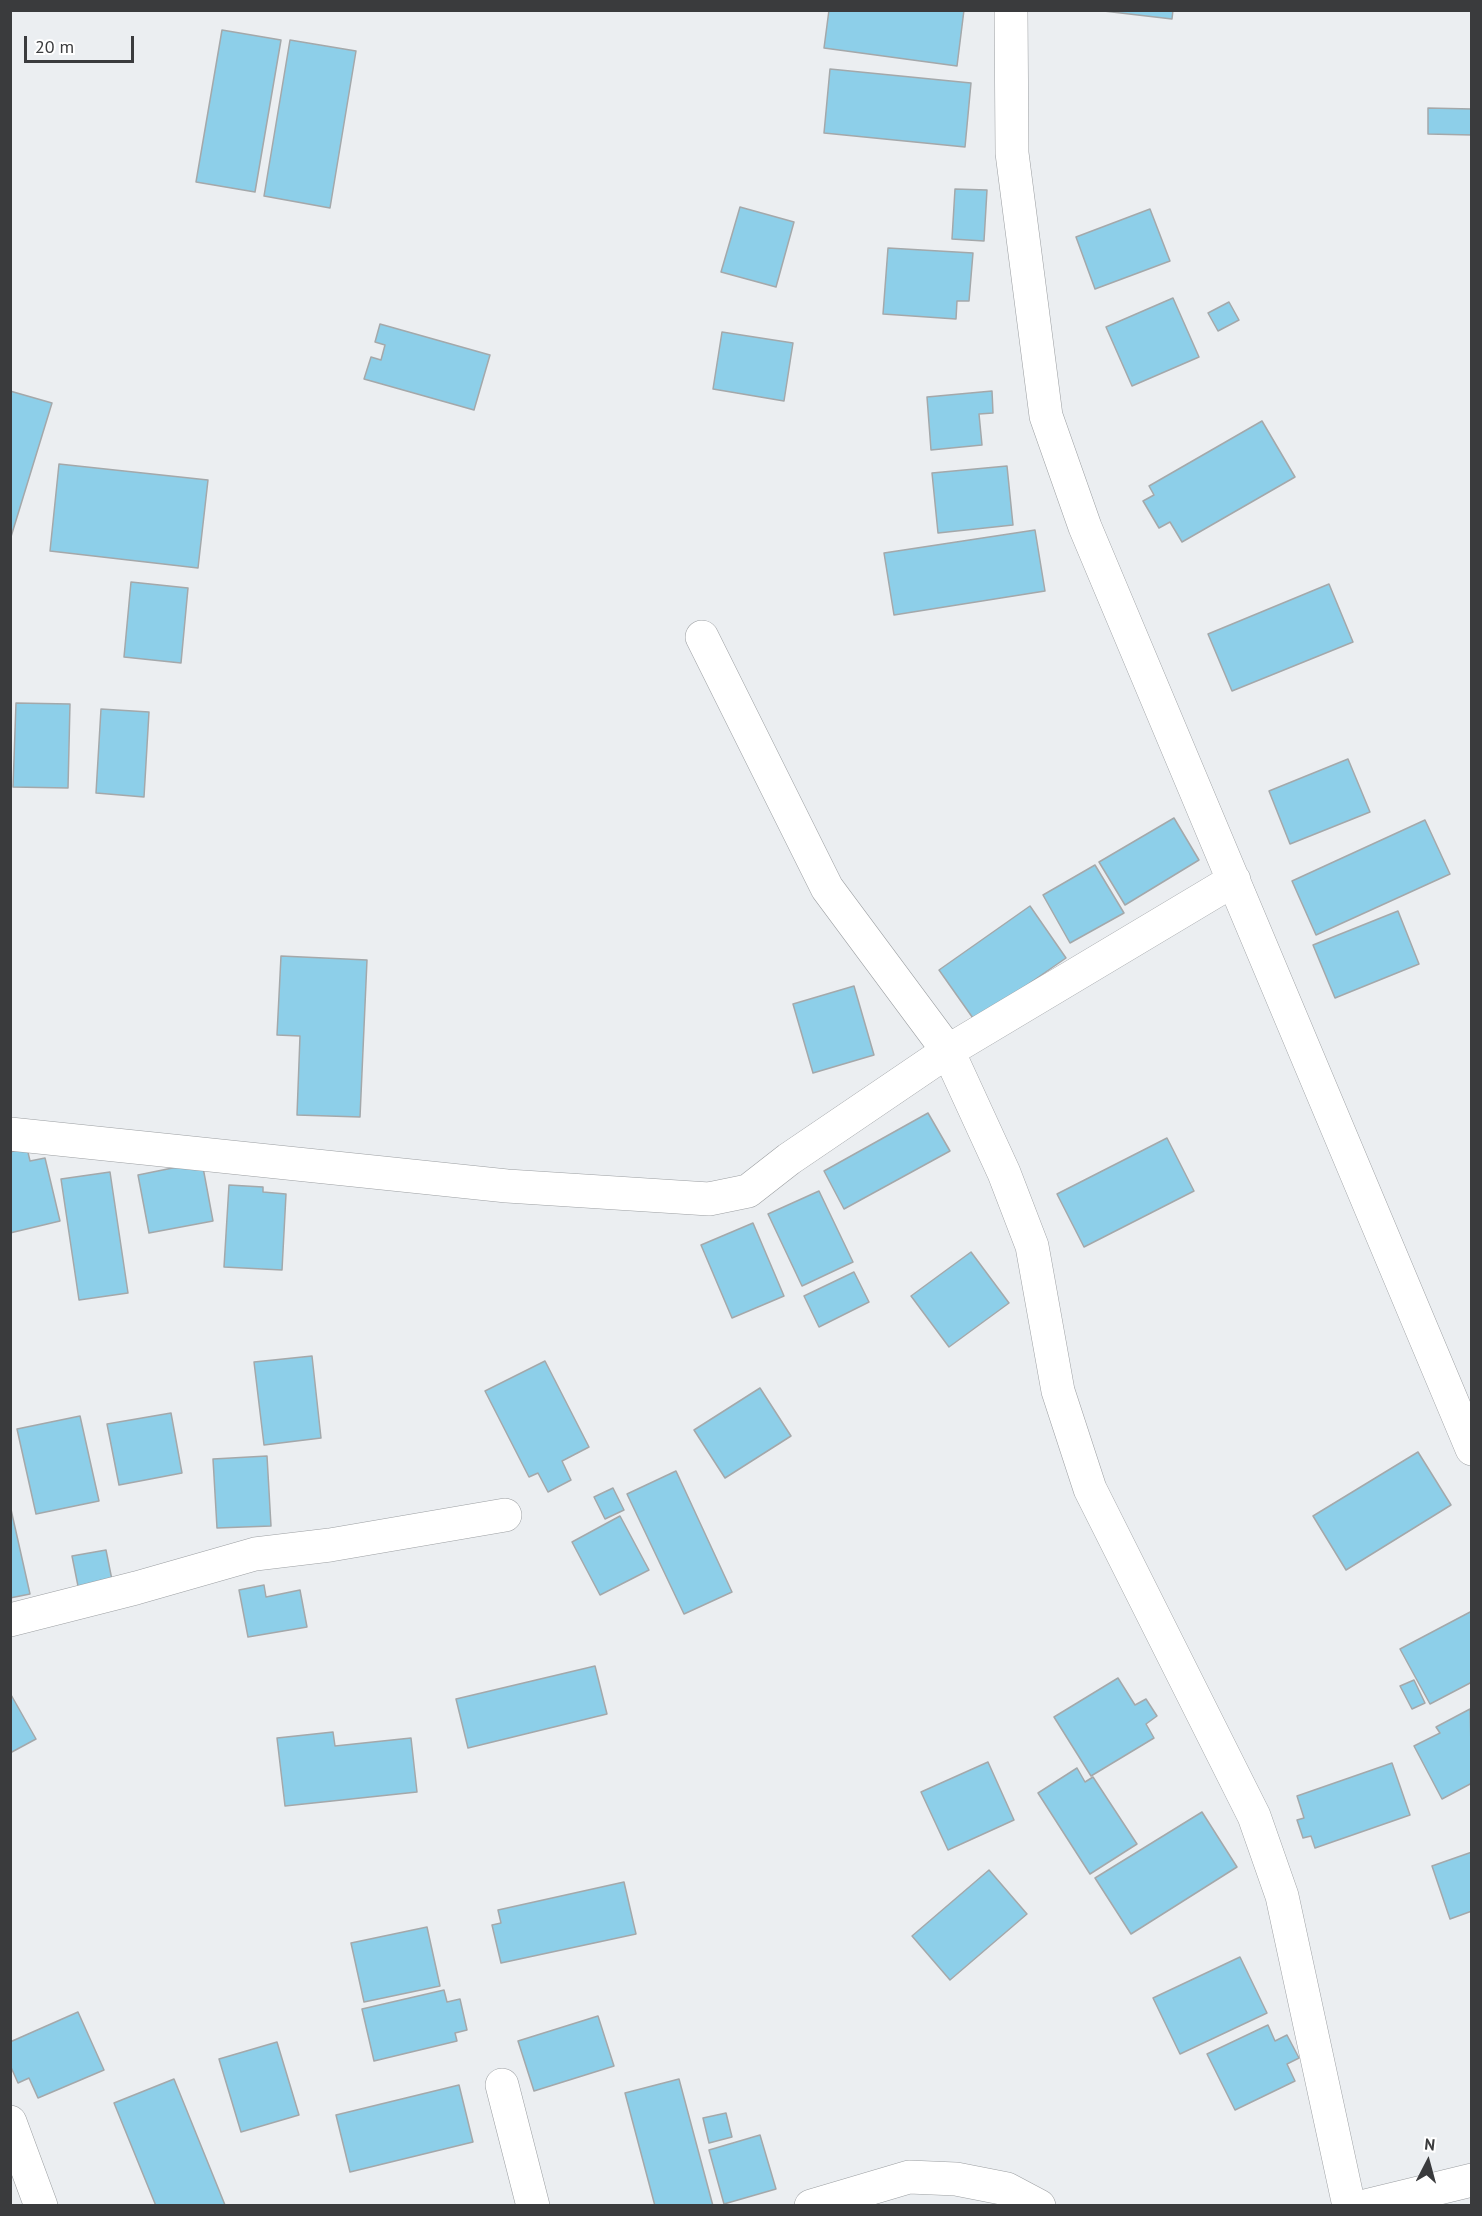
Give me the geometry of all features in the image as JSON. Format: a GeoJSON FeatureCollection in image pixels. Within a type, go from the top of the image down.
{"type":"FeatureCollection","features":[{"type":"Feature","properties":{"kind":"street"},"geometry":{"type":"LineString","coordinates":[[1011,10],[1012,153],[1046,416],[1085,526],[1472,1449]]}},
{"type":"Feature","properties":{"kind":"street"},"geometry":{"type":"LineString","coordinates":[[702,638],[827,888],[948,1051],[1004,1173],[1032,1246],[1058,1391],[1090,1489],[1254,1816],[1282,1896],[1349,2205]]}},
{"type":"Feature","properties":{"kind":"street"},"geometry":{"type":"LineString","coordinates":[[10,1134],[507,1186],[709,1199],[748,1191],[789,1159],[948,1051],[1234,880]]}},
{"type":"Feature","properties":{"kind":"street"},"geometry":{"type":"LineString","coordinates":[[10,1620],[136,1588],[255,1554],[330,1545],[505,1515]]}},
{"type":"Feature","properties":{"kind":"street"},"geometry":{"type":"LineString","coordinates":[[502,2085],[533,2205]]}},
{"type":"Feature","properties":{"kind":"street"},"geometry":{"type":"LineString","coordinates":[[10,2122],[41,2205]]}},
{"type":"Feature","properties":{"kind":"street"},"geometry":{"type":"LineString","coordinates":[[811,2205],[909,2177],[956,2179],[1006,2189],[1039,2205]]}},
{"type":"Feature","properties":{"kind":"street"},"geometry":{"type":"LineString","coordinates":[[1365,2205],[1472,2180]]}},
{"type":"Feature","properties":{"kind":"building"},"geometry":{"type":"Polygon","coordinates":[[[829,10],[964,10],[957,66],[824,48],[829,10]]]}},
{"type":"Feature","properties":{"kind":"building"},"geometry":{"type":"Polygon","coordinates":[[[1095,10],[1173,10],[1172,19],[1095,10]]]}},
{"type":"Feature","properties":{"kind":"building"},"geometry":{"type":"Polygon","coordinates":[[[222,30],[281,40],[255,192],[196,182],[222,30]]]}},
{"type":"Feature","properties":{"kind":"building"},"geometry":{"type":"Polygon","coordinates":[[[290,40],[356,51],[330,208],[264,196],[290,40]]]}},
{"type":"Feature","properties":{"kind":"building"},"geometry":{"type":"Polygon","coordinates":[[[830,69],[971,83],[965,147],[824,133],[830,69]]]}},
{"type":"Feature","properties":{"kind":"building"},"geometry":{"type":"Polygon","coordinates":[[[1428,108],[1472,109],[1472,135],[1428,134],[1428,108]]]}},
{"type":"Feature","properties":{"kind":"building"},"geometry":{"type":"Polygon","coordinates":[[[955,189],[987,190],[984,241],[952,239],[955,189]]]}},
{"type":"Feature","properties":{"kind":"building"},"geometry":{"type":"Polygon","coordinates":[[[740,207],[794,222],[776,287],[721,272],[740,207]]]}},
{"type":"Feature","properties":{"kind":"building"},"geometry":{"type":"Polygon","coordinates":[[[1150,209],[1170,261],[1095,289],[1076,237],[1150,209]]]}},
{"type":"Feature","properties":{"kind":"building"},"geometry":{"type":"Polygon","coordinates":[[[888,248],[973,253],[969,301],[957,301],[956,319],[883,314],[888,248]]]}},
{"type":"Feature","properties":{"kind":"building"},"geometry":{"type":"Polygon","coordinates":[[[1173,298],[1199,357],[1132,386],[1106,327],[1173,298]]]}},
{"type":"Feature","properties":{"kind":"building"},"geometry":{"type":"Polygon","coordinates":[[[1229,302],[1239,320],[1218,331],[1208,313],[1229,302]]]}},
{"type":"Feature","properties":{"kind":"building"},"geometry":{"type":"Polygon","coordinates":[[[380,324],[490,355],[474,410],[364,379],[371,357],[381,360],[385,345],[375,342],[380,324]]]}},
{"type":"Feature","properties":{"kind":"building"},"geometry":{"type":"Polygon","coordinates":[[[722,332],[793,343],[784,401],[713,389],[722,332]]]}},
{"type":"Feature","properties":{"kind":"building"},"geometry":{"type":"Polygon","coordinates":[[[10,391],[52,403],[10,540],[10,391]]]}},
{"type":"Feature","properties":{"kind":"building"},"geometry":{"type":"Polygon","coordinates":[[[992,391],[993,413],[979,414],[982,445],[931,450],[927,397],[992,391]]]}},
{"type":"Feature","properties":{"kind":"building"},"geometry":{"type":"Polygon","coordinates":[[[1262,421],[1295,477],[1182,542],[1170,522],[1159,528],[1143,501],[1154,495],[1149,486],[1262,421]]]}},
{"type":"Feature","properties":{"kind":"building"},"geometry":{"type":"Polygon","coordinates":[[[59,464],[208,480],[198,568],[50,551],[59,464]]]}},
{"type":"Feature","properties":{"kind":"building"},"geometry":{"type":"Polygon","coordinates":[[[1007,466],[1013,525],[938,533],[932,473],[1007,466]]]}},
{"type":"Feature","properties":{"kind":"building"},"geometry":{"type":"Polygon","coordinates":[[[1035,530],[1045,591],[894,615],[884,553],[1035,530]]]}},
{"type":"Feature","properties":{"kind":"building"},"geometry":{"type":"Polygon","coordinates":[[[131,582],[188,588],[181,663],[124,657],[131,582]]]}},
{"type":"Feature","properties":{"kind":"building"},"geometry":{"type":"Polygon","coordinates":[[[1329,584],[1353,642],[1232,691],[1208,634],[1329,584]]]}},
{"type":"Feature","properties":{"kind":"building"},"geometry":{"type":"Polygon","coordinates":[[[16,703],[70,704],[68,788],[13,787],[16,703]]]}},
{"type":"Feature","properties":{"kind":"building"},"geometry":{"type":"Polygon","coordinates":[[[101,709],[149,712],[144,797],[96,793],[101,709]]]}},
{"type":"Feature","properties":{"kind":"building"},"geometry":{"type":"Polygon","coordinates":[[[1348,759],[1370,812],[1290,844],[1269,791],[1348,759]]]}},
{"type":"Feature","properties":{"kind":"building"},"geometry":{"type":"Polygon","coordinates":[[[1174,818],[1199,860],[1125,905],[1099,862],[1174,818]]]}},
{"type":"Feature","properties":{"kind":"building"},"geometry":{"type":"Polygon","coordinates":[[[1425,820],[1450,874],[1316,935],[1292,881],[1425,820]]]}},
{"type":"Feature","properties":{"kind":"building"},"geometry":{"type":"Polygon","coordinates":[[[1095,865],[1124,913],[1070,943],[1043,895],[1095,865]]]}},
{"type":"Feature","properties":{"kind":"building"},"geometry":{"type":"Polygon","coordinates":[[[1030,906],[1066,958],[975,1021],[939,970],[1030,906]]]}},
{"type":"Feature","properties":{"kind":"building"},"geometry":{"type":"Polygon","coordinates":[[[1398,911],[1419,964],[1335,998],[1313,945],[1398,911]]]}},
{"type":"Feature","properties":{"kind":"building"},"geometry":{"type":"Polygon","coordinates":[[[281,956],[367,960],[360,1117],[297,1115],[300,1036],[277,1035],[281,956]]]}},
{"type":"Feature","properties":{"kind":"building"},"geometry":{"type":"Polygon","coordinates":[[[854,986],[874,1055],[813,1073],[793,1004],[854,986]]]}},
{"type":"Feature","properties":{"kind":"building"},"geometry":{"type":"Polygon","coordinates":[[[928,1113],[950,1151],[844,1209],[824,1171],[928,1113]]]}},
{"type":"Feature","properties":{"kind":"building"},"geometry":{"type":"Polygon","coordinates":[[[1167,1138],[1194,1191],[1084,1247],[1057,1194],[1167,1138]]]}},
{"type":"Feature","properties":{"kind":"building"},"geometry":{"type":"Polygon","coordinates":[[[27,1148],[30,1161],[45,1158],[60,1221],[10,1233],[10,1152],[27,1148]]]}},
{"type":"Feature","properties":{"kind":"building"},"geometry":{"type":"Polygon","coordinates":[[[202,1162],[213,1221],[149,1233],[138,1175],[202,1162]]]}},
{"type":"Feature","properties":{"kind":"building"},"geometry":{"type":"Polygon","coordinates":[[[110,1172],[128,1293],[79,1300],[61,1179],[110,1172]]]}},
{"type":"Feature","properties":{"kind":"building"},"geometry":{"type":"Polygon","coordinates":[[[229,1185],[263,1187],[263,1192],[286,1194],[282,1270],[224,1267],[229,1185]]]}},
{"type":"Feature","properties":{"kind":"building"},"geometry":{"type":"Polygon","coordinates":[[[819,1191],[853,1262],[802,1286],[768,1214],[819,1191]]]}},
{"type":"Feature","properties":{"kind":"building"},"geometry":{"type":"Polygon","coordinates":[[[753,1223],[784,1296],[732,1318],[701,1245],[753,1223]]]}},
{"type":"Feature","properties":{"kind":"building"},"geometry":{"type":"Polygon","coordinates":[[[971,1252],[1009,1303],[949,1347],[911,1296],[971,1252]]]}},
{"type":"Feature","properties":{"kind":"building"},"geometry":{"type":"Polygon","coordinates":[[[854,1272],[869,1302],[819,1327],[804,1296],[854,1272]]]}},
{"type":"Feature","properties":{"kind":"building"},"geometry":{"type":"Polygon","coordinates":[[[312,1356],[321,1438],[264,1445],[254,1362],[312,1356]]]}},
{"type":"Feature","properties":{"kind":"building"},"geometry":{"type":"Polygon","coordinates":[[[545,1361],[589,1447],[562,1461],[571,1480],[548,1492],[538,1473],[529,1477],[485,1391],[545,1361]]]}},
{"type":"Feature","properties":{"kind":"building"},"geometry":{"type":"Polygon","coordinates":[[[760,1388],[791,1436],[725,1478],[694,1430],[760,1388]]]}},
{"type":"Feature","properties":{"kind":"building"},"geometry":{"type":"Polygon","coordinates":[[[171,1413],[182,1473],[119,1485],[107,1424],[171,1413]]]}},
{"type":"Feature","properties":{"kind":"building"},"geometry":{"type":"Polygon","coordinates":[[[80,1416],[99,1501],[36,1514],[17,1429],[80,1416]]]}},
{"type":"Feature","properties":{"kind":"building"},"geometry":{"type":"Polygon","coordinates":[[[1418,1452],[1451,1505],[1346,1570],[1313,1516],[1418,1452]]]}},
{"type":"Feature","properties":{"kind":"building"},"geometry":{"type":"Polygon","coordinates":[[[267,1456],[271,1526],[217,1528],[213,1459],[267,1456]]]}},
{"type":"Feature","properties":{"kind":"building"},"geometry":{"type":"Polygon","coordinates":[[[676,1471],[732,1592],[684,1614],[627,1494],[676,1471]]]}},
{"type":"Feature","properties":{"kind":"building"},"geometry":{"type":"Polygon","coordinates":[[[613,1488],[624,1510],[605,1519],[594,1497],[613,1488]]]}},
{"type":"Feature","properties":{"kind":"building"},"geometry":{"type":"Polygon","coordinates":[[[10,1505],[30,1594],[10,1598],[10,1505]]]}},
{"type":"Feature","properties":{"kind":"building"},"geometry":{"type":"Polygon","coordinates":[[[620,1516],[649,1570],[600,1595],[572,1542],[620,1516]]]}},
{"type":"Feature","properties":{"kind":"building"},"geometry":{"type":"Polygon","coordinates":[[[106,1550],[114,1590],[80,1596],[72,1556],[106,1550]]]}},
{"type":"Feature","properties":{"kind":"building"},"geometry":{"type":"Polygon","coordinates":[[[264,1585],[266,1597],[300,1590],[307,1627],[248,1637],[239,1590],[264,1585]]]}},
{"type":"Feature","properties":{"kind":"building"},"geometry":{"type":"Polygon","coordinates":[[[1472,1611],[1472,1682],[1430,1704],[1400,1649],[1472,1611]]]}},
{"type":"Feature","properties":{"kind":"building"},"geometry":{"type":"Polygon","coordinates":[[[595,1666],[607,1714],[468,1748],[456,1699],[595,1666]]]}},
{"type":"Feature","properties":{"kind":"building"},"geometry":{"type":"Polygon","coordinates":[[[1118,1678],[1135,1705],[1146,1699],[1157,1716],[1146,1724],[1154,1738],[1091,1776],[1054,1717],[1118,1678]]]}},
{"type":"Feature","properties":{"kind":"building"},"geometry":{"type":"Polygon","coordinates":[[[1414,1680],[1425,1703],[1412,1709],[1400,1686],[1414,1680]]]}},
{"type":"Feature","properties":{"kind":"building"},"geometry":{"type":"Polygon","coordinates":[[[10,1693],[36,1739],[10,1753],[10,1693]]]}},
{"type":"Feature","properties":{"kind":"building"},"geometry":{"type":"Polygon","coordinates":[[[1470,1709],[1472,1783],[1442,1799],[1414,1746],[1440,1733],[1436,1727],[1470,1709]]]}},
{"type":"Feature","properties":{"kind":"building"},"geometry":{"type":"Polygon","coordinates":[[[333,1732],[335,1746],[411,1738],[417,1792],[285,1806],[277,1738],[333,1732]]]}},
{"type":"Feature","properties":{"kind":"building"},"geometry":{"type":"Polygon","coordinates":[[[988,1762],[1014,1820],[948,1850],[921,1792],[988,1762]]]}},
{"type":"Feature","properties":{"kind":"building"},"geometry":{"type":"Polygon","coordinates":[[[1392,1763],[1410,1815],[1315,1848],[1311,1836],[1303,1838],[1297,1820],[1304,1818],[1297,1796],[1392,1763]]]}},
{"type":"Feature","properties":{"kind":"building"},"geometry":{"type":"Polygon","coordinates":[[[1077,1768],[1085,1782],[1093,1777],[1137,1844],[1090,1874],[1038,1793],[1077,1768]]]}},
{"type":"Feature","properties":{"kind":"building"},"geometry":{"type":"Polygon","coordinates":[[[1202,1812],[1237,1867],[1131,1934],[1095,1878],[1202,1812]]]}},
{"type":"Feature","properties":{"kind":"building"},"geometry":{"type":"Polygon","coordinates":[[[1472,1852],[1472,1911],[1450,1919],[1432,1866],[1472,1852]]]}},
{"type":"Feature","properties":{"kind":"building"},"geometry":{"type":"Polygon","coordinates":[[[989,1870],[1027,1914],[950,1980],[912,1936],[989,1870]]]}},
{"type":"Feature","properties":{"kind":"building"},"geometry":{"type":"Polygon","coordinates":[[[624,1882],[636,1934],[501,1963],[492,1925],[501,1923],[498,1910],[624,1882]]]}},
{"type":"Feature","properties":{"kind":"building"},"geometry":{"type":"Polygon","coordinates":[[[427,1927],[440,1986],[364,2002],[351,1943],[427,1927]]]}},
{"type":"Feature","properties":{"kind":"building"},"geometry":{"type":"Polygon","coordinates":[[[1240,1957],[1267,2013],[1180,2054],[1153,1998],[1240,1957]]]}},
{"type":"Feature","properties":{"kind":"building"},"geometry":{"type":"Polygon","coordinates":[[[444,1990],[447,2002],[460,1999],[467,2030],[455,2033],[457,2041],[374,2061],[362,2009],[444,1990]]]}},
{"type":"Feature","properties":{"kind":"building"},"geometry":{"type":"Polygon","coordinates":[[[78,2012],[104,2070],[38,2098],[29,2078],[18,2083],[10,2065],[10,2042],[78,2012]]]}},
{"type":"Feature","properties":{"kind":"building"},"geometry":{"type":"Polygon","coordinates":[[[598,2016],[614,2066],[534,2091],[518,2041],[598,2016]]]}},
{"type":"Feature","properties":{"kind":"building"},"geometry":{"type":"Polygon","coordinates":[[[1268,2025],[1275,2041],[1287,2035],[1299,2058],[1287,2064],[1295,2081],[1235,2110],[1207,2054],[1268,2025]]]}},
{"type":"Feature","properties":{"kind":"building"},"geometry":{"type":"Polygon","coordinates":[[[277,2042],[299,2115],[241,2132],[219,2059],[277,2042]]]}},
{"type":"Feature","properties":{"kind":"building"},"geometry":{"type":"Polygon","coordinates":[[[174,2079],[225,2205],[223,2206],[156,2206],[114,2103],[174,2079]]]}},
{"type":"Feature","properties":{"kind":"building"},"geometry":{"type":"Polygon","coordinates":[[[679,2079],[713,2206],[655,2206],[625,2093],[679,2079]]]}},
{"type":"Feature","properties":{"kind":"building"},"geometry":{"type":"Polygon","coordinates":[[[459,2085],[473,2142],[350,2172],[336,2115],[459,2085]]]}},
{"type":"Feature","properties":{"kind":"building"},"geometry":{"type":"Polygon","coordinates":[[[726,2113],[732,2137],[709,2143],[703,2118],[726,2113]]]}},
{"type":"Feature","properties":{"kind":"building"},"geometry":{"type":"Polygon","coordinates":[[[760,2135],[776,2189],[724,2204],[709,2150],[760,2135]]]}}]}
